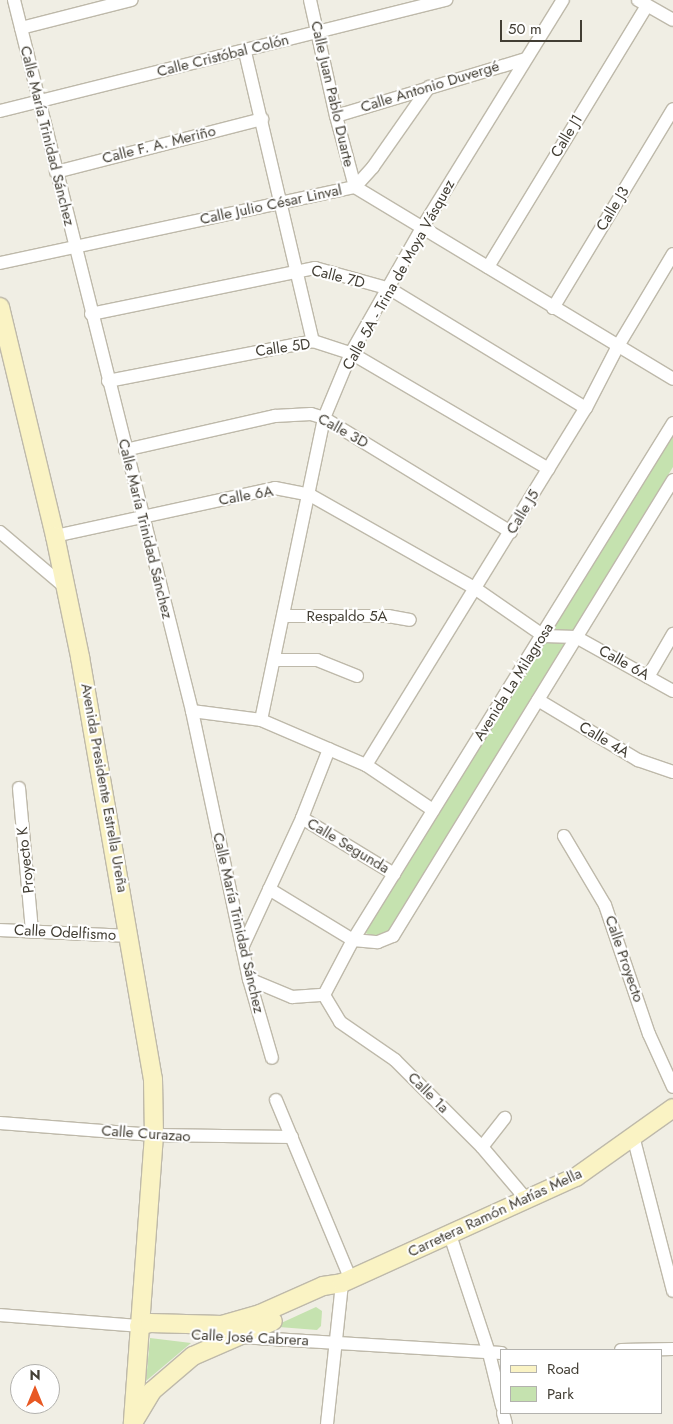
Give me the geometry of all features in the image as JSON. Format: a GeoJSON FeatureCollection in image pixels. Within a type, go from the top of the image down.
{"type":"FeatureCollection","features":[{"type":"Feature","properties":{"kind":"main road","name":"Avenida Presidente Estrella Ureña"},"geometry":{"type":"LineString","coordinates":[[0,307],[66,588],[130,936],[153,1079],[154,1135],[133,1424]]}},
{"type":"Feature","properties":{"kind":"main road","name":"Carretera Ramón Matías Mella"},"geometry":{"type":"LineString","coordinates":[[139,1326],[150,1323],[222,1325],[260,1314],[323,1286],[342,1283],[576,1177],[673,1108]]}},
{"type":"Feature","properties":{"kind":"main road","name":"Carretera Ramón Matías Mella"},"geometry":{"type":"LineString","coordinates":[[133,1424],[152,1391],[168,1375],[193,1356],[309,1304],[329,1294],[342,1283]]}},
{"type":"Feature","properties":{"kind":"main road","name":"Calle José Cabrera"},"geometry":{"type":"LineString","coordinates":[[139,1326],[152,1333],[236,1337]]}},
{"type":"Feature","properties":{"kind":"street","name":"Calle María Trinidad Sánchez"},"geometry":{"type":"LineString","coordinates":[[14,0],[142,518],[192,710],[249,979],[272,1058]]}},
{"type":"Feature","properties":{"kind":"street"},"geometry":{"type":"LineString","coordinates":[[21,28],[131,0]]}},
{"type":"Feature","properties":{"kind":"street","name":"Calle Juan Pablo Duarte"},"geometry":{"type":"LineString","coordinates":[[310,0],[336,116],[355,187]]}},
{"type":"Feature","properties":{"kind":"street","name":"Calle Cristóbal Colón"},"geometry":{"type":"LineString","coordinates":[[0,111],[245,52],[446,0]]}},
{"type":"Feature","properties":{"kind":"street","name":"Calle 5A - Trina de Moya Vásquez"},"geometry":{"type":"LineString","coordinates":[[261,720],[310,496],[324,418],[352,353],[390,289],[422,228],[563,0]]}},
{"type":"Feature","properties":{"kind":"street"},"geometry":{"type":"LineString","coordinates":[[643,3],[673,20]]}},
{"type":"Feature","properties":{"kind":"street","name":"Calle J1"},"geometry":{"type":"LineString","coordinates":[[488,267],[643,3]]}},
{"type":"Feature","properties":{"kind":"street"},"geometry":{"type":"LineString","coordinates":[[245,52],[262,119],[279,204],[313,342]]}},
{"type":"Feature","properties":{"kind":"street","name":"Calle Antonio Duvergé"},"geometry":{"type":"LineString","coordinates":[[336,116],[526,59]]}},
{"type":"Feature","properties":{"kind":"street"},"geometry":{"type":"LineString","coordinates":[[355,187],[373,167],[429,87]]}},
{"type":"Feature","properties":{"kind":"street","name":"Calle J3"},"geometry":{"type":"LineString","coordinates":[[553,308],[673,110]]}},
{"type":"Feature","properties":{"kind":"street","name":"Calle F. A. Meriño"},"geometry":{"type":"LineString","coordinates":[[56,172],[262,119]]}},
{"type":"Feature","properties":{"kind":"street","name":"Calle Julio César Linval"},"geometry":{"type":"LineString","coordinates":[[0,262],[355,187],[673,379]]}},
{"type":"Feature","properties":{"kind":"street","name":"Calle J5"},"geometry":{"type":"LineString","coordinates":[[366,765],[586,408],[618,346],[673,254]]}},
{"type":"Feature","properties":{"kind":"street","name":"Calle 7D"},"geometry":{"type":"LineString","coordinates":[[91,314],[296,269],[315,268],[390,289],[586,408]]}},
{"type":"Feature","properties":{"kind":"street","name":"Calle 5D"},"geometry":{"type":"LineString","coordinates":[[108,381],[313,342],[352,353],[549,469]]}},
{"type":"Feature","properties":{"kind":"street","name":"Calle 3D"},"geometry":{"type":"LineString","coordinates":[[125,450],[282,415],[312,414],[324,418],[511,532]]}},
{"type":"Feature","properties":{"kind":"street","name":"Avenida La Milagrosa"},"geometry":{"type":"LineString","coordinates":[[324,994],[353,940],[544,636],[673,423]]}},
{"type":"Feature","properties":{"kind":"street","name":"Avenida La Milagrosa"},"geometry":{"type":"LineString","coordinates":[[353,940],[378,942],[393,936],[673,480]]}},
{"type":"Feature","properties":{"kind":"street","name":"Calle 6A"},"geometry":{"type":"LineString","coordinates":[[55,536],[275,488],[310,496],[476,589],[544,636],[576,637],[673,691]]}},
{"type":"Feature","properties":{"kind":"street"},"geometry":{"type":"LineString","coordinates":[[0,532],[66,588]]}},
{"type":"Feature","properties":{"kind":"street","name":"Respaldo 5A"},"geometry":{"type":"LineString","coordinates":[[283,616],[388,616],[410,620]]}},
{"type":"Feature","properties":{"kind":"street"},"geometry":{"type":"LineString","coordinates":[[648,677],[673,634]]}},
{"type":"Feature","properties":{"kind":"street"},"geometry":{"type":"LineString","coordinates":[[274,660],[317,660],[357,676]]}},
{"type":"Feature","properties":{"kind":"street","name":"Calle 4A"},"geometry":{"type":"LineString","coordinates":[[538,700],[638,760],[673,772]]}},
{"type":"Feature","properties":{"kind":"street"},"geometry":{"type":"LineString","coordinates":[[192,710],[261,720],[366,765],[433,810]]}},
{"type":"Feature","properties":{"kind":"street"},"geometry":{"type":"LineString","coordinates":[[242,948],[302,818],[329,749]]}},
{"type":"Feature","properties":{"kind":"street","name":"Proyecto K"},"geometry":{"type":"LineString","coordinates":[[19,788],[32,931]]}},
{"type":"Feature","properties":{"kind":"street","name":"Calle Segunda"},"geometry":{"type":"LineString","coordinates":[[302,818],[394,874]]}},
{"type":"Feature","properties":{"kind":"street","name":"Calle Proyecto"},"geometry":{"type":"LineString","coordinates":[[564,836],[605,905],[649,1034],[673,1087]]}},
{"type":"Feature","properties":{"kind":"street"},"geometry":{"type":"LineString","coordinates":[[269,889],[353,940]]}},
{"type":"Feature","properties":{"kind":"street","name":"Calle Odelfismo"},"geometry":{"type":"LineString","coordinates":[[0,930],[130,936]]}},
{"type":"Feature","properties":{"kind":"street"},"geometry":{"type":"LineString","coordinates":[[249,979],[292,997],[324,994]]}},
{"type":"Feature","properties":{"kind":"street","name":"Calle 1a"},"geometry":{"type":"LineString","coordinates":[[324,994],[340,1022],[395,1060],[482,1146],[527,1200]]}},
{"type":"Feature","properties":{"kind":"street"},"geometry":{"type":"LineString","coordinates":[[276,1100],[292,1137],[342,1283],[327,1424]]}},
{"type":"Feature","properties":{"kind":"street"},"geometry":{"type":"LineString","coordinates":[[482,1146],[504,1118]]}},
{"type":"Feature","properties":{"kind":"street","name":"Calle Curazao"},"geometry":{"type":"LineString","coordinates":[[0,1123],[154,1135],[292,1137]]}},
{"type":"Feature","properties":{"kind":"street"},"geometry":{"type":"LineString","coordinates":[[633,1136],[673,1291]]}},
{"type":"Feature","properties":{"kind":"street"},"geometry":{"type":"LineString","coordinates":[[450,1235],[496,1353],[500,1388]]}},
{"type":"Feature","properties":{"kind":"street","name":"Calle José Cabrera"},"geometry":{"type":"LineString","coordinates":[[0,1315],[139,1326]]}},
{"type":"Feature","properties":{"kind":"street","name":"Calle José Cabrera"},"geometry":{"type":"LineString","coordinates":[[236,1337],[496,1353]]}},
{"type":"Feature","properties":{"kind":"green space"},"geometry":{"type":"Polygon","coordinates":[[[673,434],[673,467],[388,932],[377,937],[365,933],[673,434]]]}},
{"type":"Feature","properties":{"kind":"green space"},"geometry":{"type":"Polygon","coordinates":[[[316,1307],[322,1311],[321,1326],[317,1330],[279,1327],[279,1324],[316,1307]]]}},
{"type":"Feature","properties":{"kind":"green space"},"geometry":{"type":"Polygon","coordinates":[[[150,1338],[191,1343],[146,1381],[150,1338]]]}}]}
